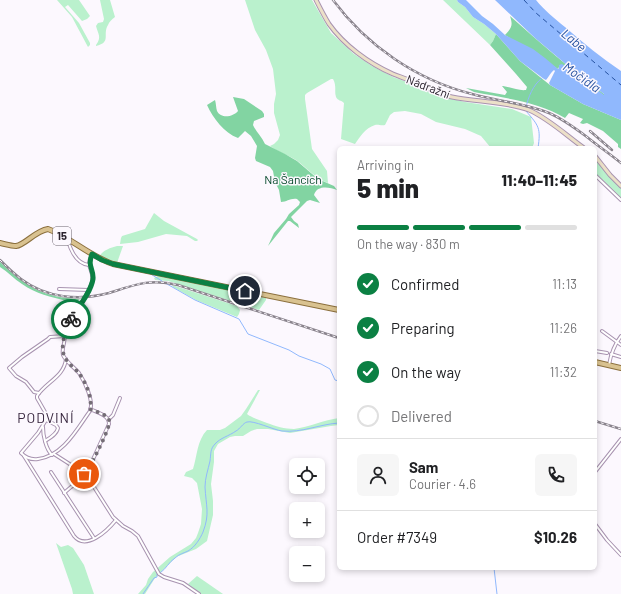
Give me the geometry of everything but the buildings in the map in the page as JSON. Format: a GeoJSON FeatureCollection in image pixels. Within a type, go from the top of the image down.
{"type":"FeatureCollection","features":[{"type":"Feature","properties":{"kind":"main road","name":"Nádražní"},"geometry":{"type":"LineString","coordinates":[[316,0],[329,24],[340,37],[360,55],[392,74],[414,82],[439,94],[510,105],[526,109],[544,118],[581,146]]}},
{"type":"Feature","properties":{"kind":"main road"},"geometry":{"type":"LineString","coordinates":[[597,159],[621,186]]}},
{"type":"Feature","properties":{"kind":"main road","name":"15"},"geometry":{"type":"LineString","coordinates":[[1,242],[13,246],[19,245],[45,229],[50,230],[102,260],[117,265],[337,310]]}},
{"type":"Feature","properties":{"kind":"main road"},"geometry":{"type":"LineString","coordinates":[[597,362],[621,368]]}},
{"type":"Feature","properties":{"kind":"street"},"geometry":{"type":"LineString","coordinates":[[597,177],[621,200]]}},
{"type":"Feature","properties":{"kind":"street"},"geometry":{"type":"LineString","coordinates":[[68,239],[76,258],[83,264],[89,265]]}},
{"type":"Feature","properties":{"kind":"street"},"geometry":{"type":"LineString","coordinates":[[24,456],[31,459],[37,459],[45,458],[53,454],[68,440],[90,409],[91,402],[84,381],[63,355],[63,350],[65,336],[70,321],[89,290],[93,278],[89,265],[92,254]]}},
{"type":"Feature","properties":{"kind":"street"},"geometry":{"type":"LineString","coordinates":[[59,289],[89,290]]}},
{"type":"Feature","properties":{"kind":"street"},"geometry":{"type":"LineString","coordinates":[[602,331],[621,345]]}},
{"type":"Feature","properties":{"kind":"street"},"geometry":{"type":"LineString","coordinates":[[39,393],[34,392],[26,382],[16,376],[9,368],[50,337],[65,336]]}},
{"type":"Feature","properties":{"kind":"street"},"geometry":{"type":"LineString","coordinates":[[608,365],[611,354],[621,336]]}},
{"type":"Feature","properties":{"kind":"street"},"geometry":{"type":"LineString","coordinates":[[597,351],[607,353]]}},
{"type":"Feature","properties":{"kind":"street"},"geometry":{"type":"LineString","coordinates":[[611,354],[621,357]]}},
{"type":"Feature","properties":{"kind":"street"},"geometry":{"type":"LineString","coordinates":[[66,359],[60,374],[39,393],[37,398],[45,412],[46,420],[43,426],[21,453],[76,539],[86,542],[105,532],[116,520]]}},
{"type":"Feature","properties":{"kind":"street"},"geometry":{"type":"LineString","coordinates":[[109,419],[114,415],[120,398]]}},
{"type":"Feature","properties":{"kind":"street"},"geometry":{"type":"LineString","coordinates":[[64,493],[86,475],[110,424],[107,417],[90,409]]}},
{"type":"Feature","properties":{"kind":"street"},"geometry":{"type":"LineString","coordinates":[[45,441],[51,438],[58,430],[56,425],[46,420]]}},
{"type":"Feature","properties":{"kind":"street"},"geometry":{"type":"LineString","coordinates":[[43,426],[45,441],[50,453],[86,475],[113,517],[138,536],[159,574],[183,583],[199,594]]}},
{"type":"Feature","properties":{"kind":"street"},"geometry":{"type":"LineString","coordinates":[[597,469],[621,439]]}},
{"type":"Feature","properties":{"kind":"street"},"geometry":{"type":"LineString","coordinates":[[51,472],[94,538]]}},
{"type":"Feature","properties":{"kind":"street"},"geometry":{"type":"LineString","coordinates":[[597,527],[621,555]]}},
{"type":"Feature","properties":{"kind":"green space"},"geometry":{"type":"Polygon","coordinates":[[[57,0],[79,0],[90,16],[82,21],[68,5],[65,7],[79,23],[90,43],[88,47],[72,17],[57,0]]]}},
{"type":"Feature","properties":{"kind":"green space"},"geometry":{"type":"Polygon","coordinates":[[[100,0],[110,0],[115,17],[106,29],[104,42],[96,46],[99,38],[96,26],[98,23],[103,22],[104,19],[100,0]]]}},
{"type":"Feature","properties":{"kind":"green space"},"geometry":{"type":"Polygon","coordinates":[[[245,0],[312,0],[331,33],[354,54],[372,66],[393,77],[418,86],[435,95],[465,102],[512,109],[531,117],[534,143],[533,146],[489,146],[481,136],[465,129],[436,122],[421,114],[405,111],[394,112],[390,115],[385,125],[371,126],[363,133],[355,144],[341,139],[344,103],[336,97],[335,84],[333,79],[331,79],[305,95],[312,149],[327,171],[328,183],[323,181],[296,160],[270,146],[278,140],[280,135],[274,113],[276,94],[273,69],[266,50],[255,30],[245,0]]]}},
{"type":"Feature","properties":{"kind":"green space"},"geometry":{"type":"Polygon","coordinates":[[[443,0],[457,0],[473,17],[496,34],[490,45],[443,0]]]}},
{"type":"Feature","properties":{"kind":"green space"},"geometry":{"type":"Polygon","coordinates":[[[510,16],[556,56],[604,94],[604,96],[562,65],[558,69],[505,35],[511,26],[510,16]]]}},
{"type":"Feature","properties":{"kind":"green space"},"geometry":{"type":"Polygon","coordinates":[[[496,34],[520,61],[550,85],[583,104],[621,120],[621,149],[618,147],[618,144],[603,131],[587,123],[580,123],[583,119],[569,113],[565,118],[533,104],[474,92],[466,88],[505,95],[507,92],[502,86],[526,90],[527,87],[490,45],[496,34]]]}},
{"type":"Feature","properties":{"kind":"green space","name":"Na Šancích"},"geometry":{"type":"Polygon","coordinates":[[[233,97],[244,99],[262,111],[264,117],[254,121],[253,125],[265,144],[297,161],[318,179],[334,186],[337,190],[320,188],[314,195],[320,203],[310,200],[307,201],[291,217],[298,224],[299,228],[288,221],[268,246],[274,233],[300,202],[295,199],[281,202],[273,171],[270,167],[256,161],[257,146],[251,136],[245,131],[238,138],[233,136],[224,129],[212,115],[207,105],[215,100],[219,114],[230,116],[236,113],[238,111],[233,97]]]}},
{"type":"Feature","properties":{"kind":"green space"},"geometry":{"type":"Polygon","coordinates":[[[597,159],[621,187],[621,199],[597,176],[597,159]]]}},
{"type":"Feature","properties":{"kind":"green space"},"geometry":{"type":"Polygon","coordinates":[[[154,213],[164,221],[198,240],[195,241],[187,236],[166,234],[138,242],[120,244],[122,236],[145,229],[154,213]]]}},
{"type":"Feature","properties":{"kind":"green space"},"geometry":{"type":"Polygon","coordinates":[[[117,246],[123,246],[117,263],[99,257],[105,251],[117,246]]]}},
{"type":"Feature","properties":{"kind":"green space"},"geometry":{"type":"Polygon","coordinates":[[[0,262],[18,278],[36,289],[56,296],[80,299],[68,303],[67,301],[44,295],[33,290],[19,282],[0,267],[0,262]]]}},
{"type":"Feature","properties":{"kind":"green space"},"geometry":{"type":"Polygon","coordinates":[[[158,276],[266,298],[266,300],[259,310],[168,281],[155,280],[154,278],[158,276]]]}},
{"type":"Feature","properties":{"kind":"green space"},"geometry":{"type":"Polygon","coordinates":[[[172,285],[237,306],[240,310],[239,314],[237,317],[196,300],[172,285]]]}},
{"type":"Feature","properties":{"kind":"green space"},"geometry":{"type":"Polygon","coordinates":[[[258,390],[260,390],[247,414],[254,418],[291,429],[337,418],[337,425],[290,433],[268,429],[257,429],[243,436],[230,437],[218,444],[214,451],[211,484],[213,515],[207,541],[196,549],[176,557],[155,578],[145,594],[138,594],[146,585],[153,572],[170,557],[191,544],[196,538],[201,524],[202,509],[197,483],[192,478],[184,476],[186,472],[193,469],[201,439],[207,430],[220,430],[225,428],[241,416],[258,390]]]}},
{"type":"Feature","properties":{"kind":"green space"},"geometry":{"type":"Polygon","coordinates":[[[56,543],[61,547],[68,545],[73,548],[84,565],[94,594],[73,594],[56,543]]]}},
{"type":"Feature","properties":{"kind":"green space"},"geometry":{"type":"Polygon","coordinates":[[[197,576],[223,594],[201,594],[188,584],[197,576]]]}},
{"type":"Feature","properties":{"kind":"water","name":"Labe"},"geometry":{"type":"Polygon","coordinates":[[[457,0],[466,0],[482,16],[505,35],[533,49],[558,69],[559,65],[562,64],[604,95],[535,38],[495,0],[536,0],[579,39],[621,71],[621,120],[583,104],[550,85],[549,83],[555,71],[554,70],[546,80],[544,79],[520,61],[496,34],[473,17],[457,0]]]}},
{"type":"Feature","properties":{"kind":"waterway","name":"Močidla"},"geometry":{"type":"LineString","coordinates":[[526,108],[531,92],[542,78]]}},
{"type":"Feature","properties":{"kind":"waterway","name":"Močidla"},"geometry":{"type":"LineString","coordinates":[[526,111],[534,120],[538,128],[538,146]]}},
{"type":"Feature","properties":{"kind":"waterway"},"geometry":{"type":"LineString","coordinates":[[88,254],[101,261]]}},
{"type":"Feature","properties":{"kind":"waterway"},"geometry":{"type":"LineString","coordinates":[[149,273],[163,283],[195,300],[239,319],[248,334],[289,350],[299,356],[330,369],[335,380],[337,380]]}},
{"type":"Feature","properties":{"kind":"waterway"},"geometry":{"type":"LineString","coordinates":[[160,573],[171,561],[193,547],[203,532],[207,515],[206,480],[211,450],[217,442],[233,433],[247,422],[254,422],[282,431],[304,430],[337,423]]}},
{"type":"Feature","properties":{"kind":"waterway","name":"Močidla"},"geometry":{"type":"LineString","coordinates":[[494,570],[497,594]]}},
{"type":"Feature","properties":{"kind":"waterway"},"geometry":{"type":"LineString","coordinates":[[143,594],[154,578],[157,577],[157,574]]}},
{"type":"Feature","properties":{"kind":"ferry route"},"geometry":{"type":"LineString","coordinates":[[524,0],[536,13],[621,85]]}},
{"type":"Feature","properties":{"kind":"railway"},"geometry":{"type":"LineString","coordinates":[[333,0],[346,17],[361,32],[377,46],[413,70],[452,88],[549,113],[573,127],[621,163]]}},
{"type":"Feature","properties":{"kind":"railway"},"geometry":{"type":"LineString","coordinates":[[590,131],[612,150]]}},
{"type":"Feature","properties":{"kind":"railway"},"geometry":{"type":"LineString","coordinates":[[0,260],[21,279],[52,294],[86,297],[109,293],[142,283],[168,283],[337,337]]}},
{"type":"Feature","properties":{"kind":"railway"},"geometry":{"type":"LineString","coordinates":[[597,422],[621,429]]}},
{"type":"Feature","properties":{"kind":"way so far"},"geometry":{"type":"LineString","coordinates":[[71,319],[65,336],[63,355],[84,381],[91,402],[90,409],[107,417],[110,421],[106,434],[87,472],[84,474]]}},
{"type":"Feature","properties":{"kind":"district","name":"PODVINÍ"},"geometry":{"type":"Point","coordinates":[46,418]}},
{"type":"Feature","properties":{"kind":"route"},"geometry":{"type":"LineString","coordinates":[[71,319],[87,294],[92,281],[89,265],[92,254],[113,264],[245,291]]}}]}
